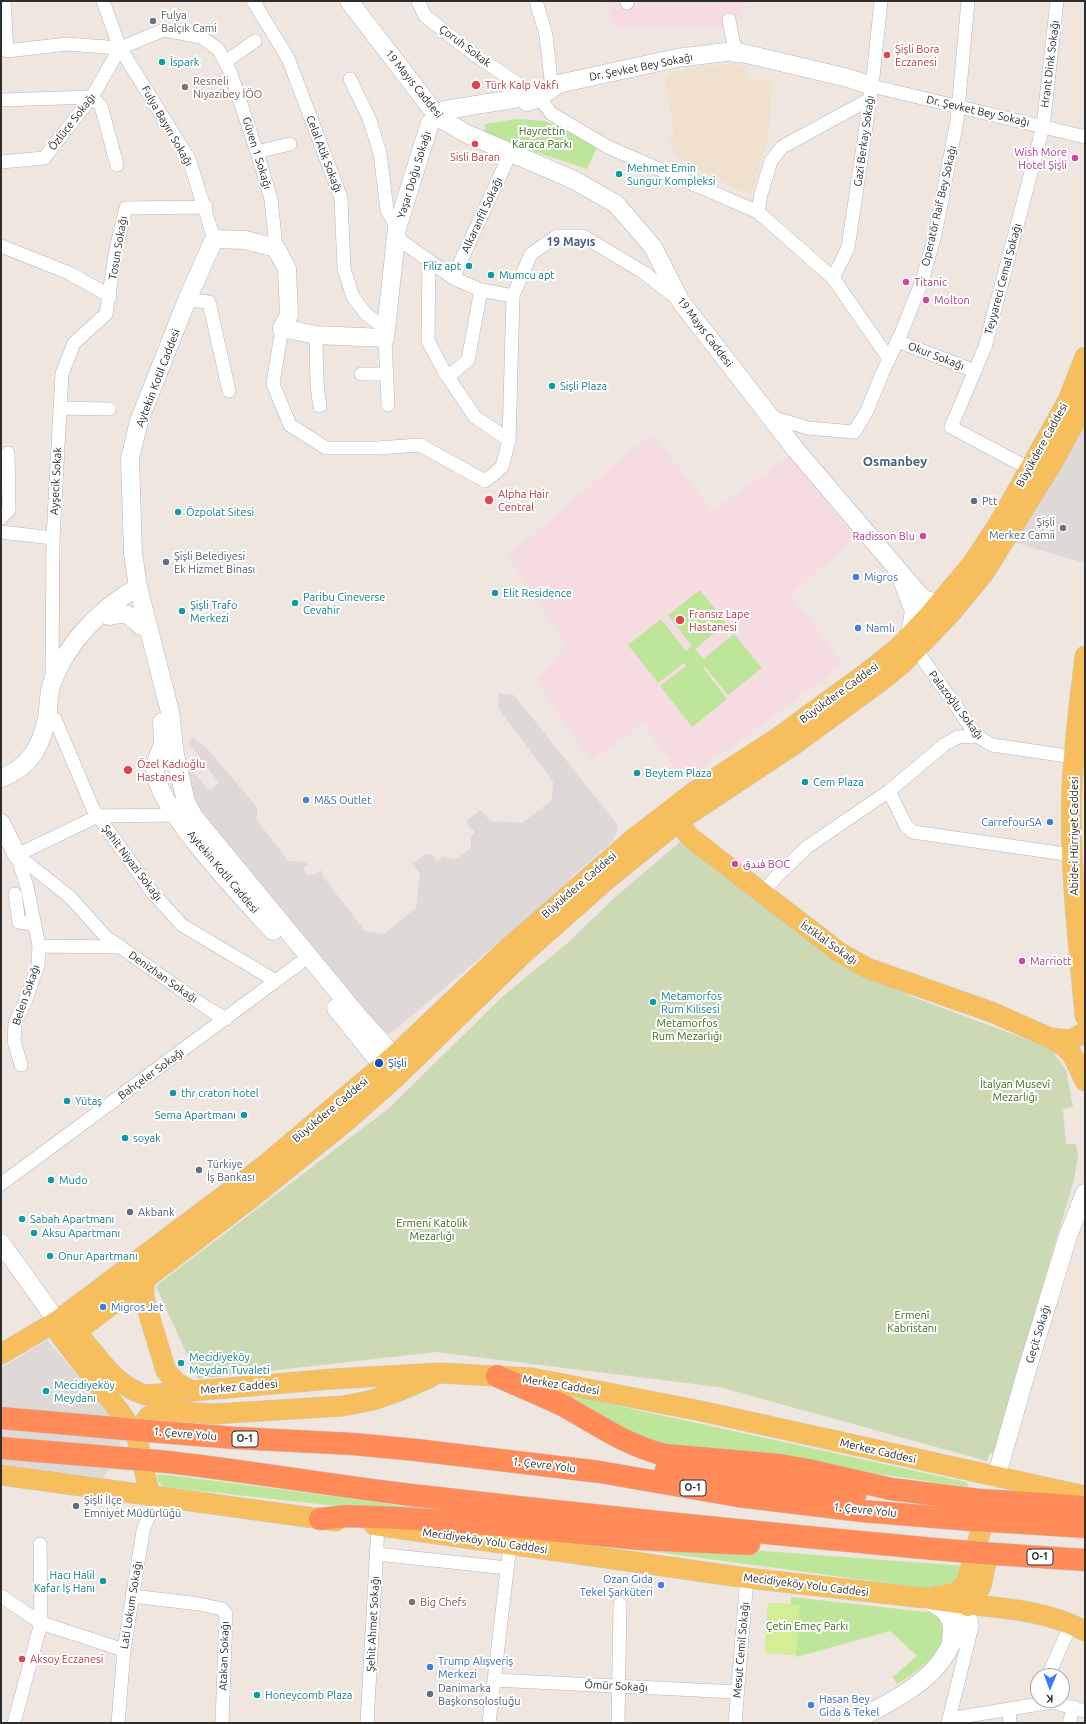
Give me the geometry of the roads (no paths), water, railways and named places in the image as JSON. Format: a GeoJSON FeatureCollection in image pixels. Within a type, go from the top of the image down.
{"type":"FeatureCollection","features":[{"type":"Feature","properties":{"kind":"highway"},"geometry":{"type":"LineString","coordinates":[[497,1376],[538,1393],[617,1437],[647,1450],[665,1455],[787,1466],[891,1489],[979,1500],[1010,1512],[1085,1507]]}},
{"type":"Feature","properties":{"kind":"highway","name":"1. Çevre Yolu"},"geometry":{"type":"LineString","coordinates":[[1,1418],[160,1432],[416,1450],[566,1467],[745,1497],[862,1511],[971,1520],[1010,1512],[1085,1527]]}},
{"type":"Feature","properties":{"kind":"highway","name":"O-1"},"geometry":{"type":"LineString","coordinates":[[1,1448],[158,1461],[242,1470],[412,1495],[585,1514],[934,1549],[1085,1560]]}},
{"type":"Feature","properties":{"kind":"highway"},"geometry":{"type":"LineString","coordinates":[[566,1467],[626,1467],[698,1473],[928,1501],[979,1500]]}},
{"type":"Feature","properties":{"kind":"highway"},"geometry":{"type":"LineString","coordinates":[[320,1519],[347,1516],[400,1518],[500,1525],[640,1539],[853,1551],[934,1549]]}},
{"type":"Feature","properties":{"kind":"main road","name":"19 Mayıs Caddesi"},"geometry":{"type":"LineString","coordinates":[[349,1],[438,117],[467,134],[574,180],[616,204],[653,246],[681,302],[771,417],[899,572],[924,599],[939,604]]}},
{"type":"Feature","properties":{"kind":"main road","name":"Dr. Şevket Bey Sokağı"},"geometry":{"type":"LineString","coordinates":[[438,117],[450,120],[467,114],[518,104],[546,94],[558,84],[677,58],[735,54],[848,78],[871,93]]}},
{"type":"Feature","properties":{"kind":"main road","name":"Yaşar Doğu Sokağı"},"geometry":{"type":"LineString","coordinates":[[386,333],[396,233],[430,123],[438,117]]}},
{"type":"Feature","properties":{"kind":"main road"},"geometry":{"type":"LineString","coordinates":[[187,300],[214,238],[245,240],[276,248]]}},
{"type":"Feature","properties":{"kind":"main road","name":"Güven 1 Sokağı"},"geometry":{"type":"LineString","coordinates":[[276,248],[287,269],[289,315],[282,328]]}},
{"type":"Feature","properties":{"kind":"main road","name":"Aytekin Kotil Caddesi"},"geometry":{"type":"LineString","coordinates":[[187,300],[139,422],[130,459],[135,590],[141,626],[153,672],[168,744],[179,770],[186,802],[194,816],[358,1016],[394,1067]]}},
{"type":"Feature","properties":{"kind":"main road"},"geometry":{"type":"LineString","coordinates":[[282,328],[316,335],[386,333]]}},
{"type":"Feature","properties":{"kind":"main road","name":"Büyükdere Caddesi"},"geometry":{"type":"LineString","coordinates":[[1,1354],[57,1321],[394,1067],[610,877],[679,821],[795,744],[881,681],[914,643],[939,604],[972,564],[999,523],[1068,400],[1085,357]]}},
{"type":"Feature","properties":{"kind":"main road","name":"Büyükdere Caddesi"},"geometry":{"type":"LineString","coordinates":[[76,1332],[302,1159],[394,1067],[507,949],[600,866],[694,792],[776,739],[874,668],[914,643],[951,613],[984,573],[1053,462],[1075,422],[1085,398]]}},
{"type":"Feature","properties":{"kind":"main road","name":"19 Mayıs Caddesi"},"geometry":{"type":"LineString","coordinates":[[899,572],[914,612],[914,643]]}},
{"type":"Feature","properties":{"kind":"main road"},"geometry":{"type":"LineString","coordinates":[[3,777],[30,761],[51,718],[58,653],[135,590]]}},
{"type":"Feature","properties":{"kind":"main road","name":"Aytekin Kotil Caddesi"},"geometry":{"type":"LineString","coordinates":[[135,590],[170,712],[168,744],[155,769],[159,785],[176,815],[202,850],[394,1067]]}},
{"type":"Feature","properties":{"kind":"main road"},"geometry":{"type":"LineString","coordinates":[[55,687],[75,653],[107,614],[124,613],[130,616],[141,626]]}},
{"type":"Feature","properties":{"kind":"main road","name":"Abide-i Hürriyet Caddesi"},"geometry":{"type":"LineString","coordinates":[[1085,656],[1072,785],[1072,855],[1081,941],[1085,1016]]}},
{"type":"Feature","properties":{"kind":"main road"},"geometry":{"type":"LineString","coordinates":[[159,785],[164,773],[179,770]]}},
{"type":"Feature","properties":{"kind":"main road"},"geometry":{"type":"LineString","coordinates":[[679,821],[679,811],[694,792]]}},
{"type":"Feature","properties":{"kind":"main road","name":"İstiklal Sokağı"},"geometry":{"type":"LineString","coordinates":[[679,821],[691,838],[839,952],[867,968],[994,1013],[1050,1038]]}},
{"type":"Feature","properties":{"kind":"main road"},"geometry":{"type":"LineString","coordinates":[[1,823],[17,855]]}},
{"type":"Feature","properties":{"kind":"main road"},"geometry":{"type":"LineString","coordinates":[[1050,1038],[1071,1040],[1085,1032]]}},
{"type":"Feature","properties":{"kind":"main road"},"geometry":{"type":"LineString","coordinates":[[1050,1038],[1064,1047],[1073,1056],[1085,1081]]}},
{"type":"Feature","properties":{"kind":"main road","name":"Geçit Sokağı"},"geometry":{"type":"LineString","coordinates":[[996,1478],[1028,1365],[1083,1199]]}},
{"type":"Feature","properties":{"kind":"main road"},"geometry":{"type":"LineString","coordinates":[[1,1243],[57,1321],[56,1325],[60,1335],[120,1412],[137,1438],[150,1496]]}},
{"type":"Feature","properties":{"kind":"main road"},"geometry":{"type":"LineString","coordinates":[[144,1280],[144,1298],[166,1372],[177,1383],[192,1392]]}},
{"type":"Feature","properties":{"kind":"main road","name":"Merkez Caddesi"},"geometry":{"type":"LineString","coordinates":[[57,1321],[67,1325],[76,1332],[116,1379],[134,1392],[146,1395],[355,1377],[440,1372],[532,1378],[686,1408],[996,1478],[1085,1496]]}},
{"type":"Feature","properties":{"kind":"main road"},"geometry":{"type":"LineString","coordinates":[[137,1438],[139,1429],[149,1416],[163,1411],[213,1414],[343,1406],[373,1400],[401,1390],[440,1372]]}},
{"type":"Feature","properties":{"kind":"main road","name":"Mecidiyeköy Yolu Caddesi"},"geometry":{"type":"LineString","coordinates":[[1,1476],[510,1544],[747,1578],[925,1598],[968,1606],[1008,1609],[1042,1615],[1078,1627]]}},
{"type":"Feature","properties":{"kind":"main road"},"geometry":{"type":"LineString","coordinates":[[925,1598],[954,1594],[966,1584],[996,1478]]}},
{"type":"Feature","properties":{"kind":"main road"},"geometry":{"type":"LineString","coordinates":[[848,1723],[866,1719],[917,1684],[938,1665],[950,1645],[968,1606],[975,1596],[982,1581],[999,1503],[1011,1490],[1035,1486]]}},
{"type":"Feature","properties":{"kind":"main road"},"geometry":{"type":"LineString","coordinates":[[982,1581],[984,1590],[988,1595],[1008,1609]]}},
{"type":"Feature","properties":{"kind":"main road"},"geometry":{"type":"LineString","coordinates":[[925,1598],[940,1606],[950,1617],[952,1633],[950,1645]]}},
{"type":"Feature","properties":{"kind":"street"},"geometry":{"type":"LineString","coordinates":[[4,1],[7,51],[68,44],[120,48]]}},
{"type":"Feature","properties":{"kind":"street","name":"Fulya Bayırı Sokağı"},"geometry":{"type":"LineString","coordinates":[[103,1],[120,48],[190,160],[214,238]]}},
{"type":"Feature","properties":{"kind":"street","name":"Celal Atik Sokağı"},"geometry":{"type":"LineString","coordinates":[[253,1],[288,58],[341,198],[344,269],[353,297],[366,314],[386,333]]}},
{"type":"Feature","properties":{"kind":"street","name":"Çoruh Sokak"},"geometry":{"type":"LineString","coordinates":[[418,1],[425,16],[475,55],[546,94],[552,114],[608,147],[758,212],[833,278],[889,359]]}},
{"type":"Feature","properties":{"kind":"street"},"geometry":{"type":"LineString","coordinates":[[536,1],[546,35],[546,94]]}},
{"type":"Feature","properties":{"kind":"street","name":"Gazi Berkay Sokağı"},"geometry":{"type":"LineString","coordinates":[[833,278],[848,248],[871,93],[881,1]]}},
{"type":"Feature","properties":{"kind":"street","name":"Operatör Raif Bey Sokağı"},"geometry":{"type":"LineString","coordinates":[[771,417],[808,428],[854,432],[868,411],[922,281],[935,235],[959,107],[968,1]]}},
{"type":"Feature","properties":{"kind":"street","name":"Hrant Dink Sokağı"},"geometry":{"type":"LineString","coordinates":[[1043,127],[1057,1]]}},
{"type":"Feature","properties":{"kind":"street"},"geometry":{"type":"LineString","coordinates":[[729,20],[735,54]]}},
{"type":"Feature","properties":{"kind":"street","name":"Güven 1 Sokağı"},"geometry":{"type":"LineString","coordinates":[[120,48],[164,30],[201,37],[218,49],[225,62],[257,152],[271,199],[276,248]]}},
{"type":"Feature","properties":{"kind":"street"},"geometry":{"type":"LineString","coordinates":[[225,62],[255,41]]}},
{"type":"Feature","properties":{"kind":"street","name":"Özlüce Sokağı"},"geometry":{"type":"LineString","coordinates":[[1,162],[44,158],[92,97],[120,48]]}},
{"type":"Feature","properties":{"kind":"street"},"geometry":{"type":"LineString","coordinates":[[350,79],[369,118],[380,153],[387,210],[396,233],[453,278],[480,290],[513,296]]}},
{"type":"Feature","properties":{"kind":"street"},"geometry":{"type":"LineString","coordinates":[[758,212],[761,194],[770,161],[782,147],[871,93]]}},
{"type":"Feature","properties":{"kind":"street","name":"Dr. Şevket Bey Sokağı"},"geometry":{"type":"LineString","coordinates":[[871,93],[959,107],[1085,137]]}},
{"type":"Feature","properties":{"kind":"street"},"geometry":{"type":"LineString","coordinates":[[2,100],[92,97],[101,106],[117,166]]}},
{"type":"Feature","properties":{"kind":"street","name":"Teyyareci Cemal Sokağı"},"geometry":{"type":"LineString","coordinates":[[1030,469],[950,427],[985,347],[1043,127]]}},
{"type":"Feature","properties":{"kind":"street"},"geometry":{"type":"LineString","coordinates":[[257,152],[290,144]]}},
{"type":"Feature","properties":{"kind":"street","name":"Alkaranfil Sokağı"},"geometry":{"type":"LineString","coordinates":[[453,278],[511,152]]}},
{"type":"Feature","properties":{"kind":"street","name":"Tosun Sokağı"},"geometry":{"type":"LineString","coordinates":[[110,296],[116,249],[126,208],[206,208]]}},
{"type":"Feature","properties":{"kind":"street"},"geometry":{"type":"LineString","coordinates":[[282,328],[273,384],[290,425],[326,448],[378,448],[420,445],[485,481],[502,466],[509,440],[513,296],[531,254],[557,236],[583,236],[643,272],[681,302]]}},
{"type":"Feature","properties":{"kind":"street"},"geometry":{"type":"LineString","coordinates":[[1,246],[69,273],[110,296]]}},
{"type":"Feature","properties":{"kind":"street"},"geometry":{"type":"LineString","coordinates":[[429,260],[428,341],[448,377],[475,417],[509,440]]}},
{"type":"Feature","properties":{"kind":"street"},"geometry":{"type":"LineString","coordinates":[[448,377],[468,360],[480,290]]}},
{"type":"Feature","properties":{"kind":"street","name":"Ayşecik Sokak"},"geometry":{"type":"LineString","coordinates":[[58,653],[53,538],[62,374],[74,344],[106,314],[110,296]]}},
{"type":"Feature","properties":{"kind":"street"},"geometry":{"type":"LineString","coordinates":[[187,300],[209,302],[229,391]]}},
{"type":"Feature","properties":{"kind":"street"},"geometry":{"type":"LineString","coordinates":[[386,333],[388,404]]}},
{"type":"Feature","properties":{"kind":"street"},"geometry":{"type":"LineString","coordinates":[[316,335],[318,377],[317,390],[320,406]]}},
{"type":"Feature","properties":{"kind":"street","name":"Okur Sokağı"},"geometry":{"type":"LineString","coordinates":[[898,341],[975,371]]}},
{"type":"Feature","properties":{"kind":"street"},"geometry":{"type":"LineString","coordinates":[[361,374],[387,374]]}},
{"type":"Feature","properties":{"kind":"street"},"geometry":{"type":"LineString","coordinates":[[60,408],[109,409]]}},
{"type":"Feature","properties":{"kind":"street"},"geometry":{"type":"LineString","coordinates":[[1,518],[9,510],[8,453]]}},
{"type":"Feature","properties":{"kind":"street"},"geometry":{"type":"LineString","coordinates":[[1,532],[53,538]]}},
{"type":"Feature","properties":{"kind":"street","name":"Palazoğlu Sokağı"},"geometry":{"type":"LineString","coordinates":[[914,643],[977,736],[992,745],[1074,757]]}},
{"type":"Feature","properties":{"kind":"street","name":"Şehit Niyazi Sokağı"},"geometry":{"type":"LineString","coordinates":[[51,718],[93,809],[152,892],[182,925],[276,981]]}},
{"type":"Feature","properties":{"kind":"street"},"geometry":{"type":"LineString","coordinates":[[763,892],[807,847],[889,791],[945,744],[958,737],[977,736]]}},
{"type":"Feature","properties":{"kind":"street"},"geometry":{"type":"LineString","coordinates":[[889,791],[906,826],[913,832],[1072,855]]}},
{"type":"Feature","properties":{"kind":"street"},"geometry":{"type":"LineString","coordinates":[[17,855],[98,816],[176,815]]}},
{"type":"Feature","properties":{"kind":"street","name":"Belen Sokağı"},"geometry":{"type":"LineString","coordinates":[[17,855],[27,888],[33,924],[39,946],[38,965],[25,1002],[15,1023],[14,1041],[22,1065]]}},
{"type":"Feature","properties":{"kind":"street","name":"Denizhan Sokağı"},"geometry":{"type":"LineString","coordinates":[[17,855],[70,897],[106,937],[207,1008],[213,1028]]}},
{"type":"Feature","properties":{"kind":"street"},"geometry":{"type":"LineString","coordinates":[[15,894],[19,922],[33,924]]}},
{"type":"Feature","properties":{"kind":"street","name":"Denizhan Sokağı"},"geometry":{"type":"LineString","coordinates":[[39,946],[121,947]]}},
{"type":"Feature","properties":{"kind":"street","name":"Bahçeler Sokağı"},"geometry":{"type":"LineString","coordinates":[[1,1184],[226,1019],[300,962]]}},
{"type":"Feature","properties":{"kind":"street"},"geometry":{"type":"LineString","coordinates":[[207,1008],[226,1019]]}},
{"type":"Feature","properties":{"kind":"street","name":"Lati Lokum Sokağı"},"geometry":{"type":"LineString","coordinates":[[118,1723],[124,1650],[143,1531],[148,1516],[160,1504],[169,1499]]}},
{"type":"Feature","properties":{"kind":"street","name":"Şehit Ahmet Sokağı"},"geometry":{"type":"LineString","coordinates":[[367,1723],[378,1526]]}},
{"type":"Feature","properties":{"kind":"street"},"geometry":{"type":"LineString","coordinates":[[14,1723],[41,1624],[40,1544]]}},
{"type":"Feature","properties":{"kind":"street"},"geometry":{"type":"LineString","coordinates":[[489,1723],[510,1544]]}},
{"type":"Feature","properties":{"kind":"street"},"geometry":{"type":"LineString","coordinates":[[377,1554],[507,1568]]}},
{"type":"Feature","properties":{"kind":"street","name":"Mesut Cemil Sokağı"},"geometry":{"type":"LineString","coordinates":[[735,1723],[747,1578]]}},
{"type":"Feature","properties":{"kind":"street"},"geometry":{"type":"LineString","coordinates":[[1,1596],[41,1624],[124,1650]]}},
{"type":"Feature","properties":{"kind":"street","name":"Atakan Sokağı"},"geometry":{"type":"LineString","coordinates":[[132,1596],[199,1604],[222,1609],[226,1614],[222,1723]]}},
{"type":"Feature","properties":{"kind":"street"},"geometry":{"type":"LineString","coordinates":[[618,1723],[620,1604]]}},
{"type":"Feature","properties":{"kind":"street"},"geometry":{"type":"LineString","coordinates":[[968,1606],[972,1626],[949,1721],[1030,1705]]}},
{"type":"Feature","properties":{"kind":"street"},"geometry":{"type":"LineString","coordinates":[[1053,1668],[1078,1627]]}},
{"type":"Feature","properties":{"kind":"street","name":"Ömür Sokağı"},"geometry":{"type":"LineString","coordinates":[[494,1680],[737,1692]]}},
{"type":"Feature","properties":{"kind":"street"},"geometry":{"type":"LineString","coordinates":[[1069,1723],[1079,1709]]}},
{"type":"Feature","properties":{"kind":"street"},"geometry":{"type":"LineString","coordinates":[[1009,1710],[1010,1723]]}},
{"type":"Feature","properties":{"kind":"place","name":"Fulya Balçık Cami"},"geometry":{"type":"Point","coordinates":[153,21]}},
{"type":"Feature","properties":{"kind":"place","name":"Şişli Bora Eczanesi"},"geometry":{"type":"Point","coordinates":[887,55]}},
{"type":"Feature","properties":{"kind":"place","name":"İspark"},"geometry":{"type":"Point","coordinates":[162,62]}},
{"type":"Feature","properties":{"kind":"place","name":"Türk Kalp Vakfı"},"geometry":{"type":"Point","coordinates":[476,85]}},
{"type":"Feature","properties":{"kind":"place","name":"Resneli Niyazibey İÖO"},"geometry":{"type":"Point","coordinates":[185,87]}},
{"type":"Feature","properties":{"kind":"place","name":"Sisli Baran"},"geometry":{"type":"Point","coordinates":[475,144]}},
{"type":"Feature","properties":{"kind":"place","name":"Wish More Hotel Şişli"},"geometry":{"type":"Point","coordinates":[1075,158]}},
{"type":"Feature","properties":{"kind":"place","name":"Mehmet Emin Sungur Kompleksi"},"geometry":{"type":"Point","coordinates":[619,174]}},
{"type":"Feature","properties":{"kind":"place","name":"Filiz apt"},"geometry":{"type":"Point","coordinates":[469,266]}},
{"type":"Feature","properties":{"kind":"place","name":"Mumcu apt"},"geometry":{"type":"Point","coordinates":[491,275]}},
{"type":"Feature","properties":{"kind":"place","name":"Titanic"},"geometry":{"type":"Point","coordinates":[906,282]}},
{"type":"Feature","properties":{"kind":"place","name":"Molton"},"geometry":{"type":"Point","coordinates":[926,300]}},
{"type":"Feature","properties":{"kind":"place","name":"Sişli Plaza"},"geometry":{"type":"Point","coordinates":[552,386]}},
{"type":"Feature","properties":{"kind":"place","name":"Alpha Hair Central"},"geometry":{"type":"Point","coordinates":[489,500]}},
{"type":"Feature","properties":{"kind":"place","name":"Ptt"},"geometry":{"type":"Point","coordinates":[974,501]}},
{"type":"Feature","properties":{"kind":"place","name":"Özpolat Sitesi"},"geometry":{"type":"Point","coordinates":[178,512]}},
{"type":"Feature","properties":{"kind":"place","name":"Şişli Merkez Camii"},"geometry":{"type":"Point","coordinates":[1063,528]}},
{"type":"Feature","properties":{"kind":"place","name":"Radisson Blu"},"geometry":{"type":"Point","coordinates":[923,536]}},
{"type":"Feature","properties":{"kind":"place","name":"Şişli Belediyesi Ek Hizmet Binası"},"geometry":{"type":"Point","coordinates":[166,562]}},
{"type":"Feature","properties":{"kind":"place","name":"Migros"},"geometry":{"type":"Point","coordinates":[856,577]}},
{"type":"Feature","properties":{"kind":"place","name":"Elit Residence"},"geometry":{"type":"Point","coordinates":[495,593]}},
{"type":"Feature","properties":{"kind":"place","name":"Paribu Cineverse Cevahir"},"geometry":{"type":"Point","coordinates":[295,603]}},
{"type":"Feature","properties":{"kind":"place","name":"Şişli Trafo Merkezi"},"geometry":{"type":"Point","coordinates":[182,611]}},
{"type":"Feature","properties":{"kind":"place","name":"Fransız Lape Hastanesi"},"geometry":{"type":"Point","coordinates":[680,620]}},
{"type":"Feature","properties":{"kind":"place","name":"Namlı"},"geometry":{"type":"Point","coordinates":[858,628]}},
{"type":"Feature","properties":{"kind":"place","name":"Özel Kadıoğlu Hastanesi"},"geometry":{"type":"Point","coordinates":[128,770]}},
{"type":"Feature","properties":{"kind":"place","name":"Beytem Plaza"},"geometry":{"type":"Point","coordinates":[637,773]}},
{"type":"Feature","properties":{"kind":"place","name":"Cem Plaza"},"geometry":{"type":"Point","coordinates":[805,782]}},
{"type":"Feature","properties":{"kind":"place","name":"M&S Outlet"},"geometry":{"type":"Point","coordinates":[306,800]}},
{"type":"Feature","properties":{"kind":"place","name":"CarrefourSA"},"geometry":{"type":"Point","coordinates":[1050,822]}},
{"type":"Feature","properties":{"kind":"place","name":"فندق BOC"},"geometry":{"type":"Point","coordinates":[735,864]}},
{"type":"Feature","properties":{"kind":"place","name":"Marriott"},"geometry":{"type":"Point","coordinates":[1022,961]}},
{"type":"Feature","properties":{"kind":"place","name":"Metamorfos Rum Kilisesi"},"geometry":{"type":"Point","coordinates":[653,1002]}},
{"type":"Feature","properties":{"kind":"place","name":"Şişli"},"geometry":{"type":"Point","coordinates":[379,1063]}},
{"type":"Feature","properties":{"kind":"place","name":"thr craton hotel"},"geometry":{"type":"Point","coordinates":[173,1093]}},
{"type":"Feature","properties":{"kind":"place","name":"Yütaş"},"geometry":{"type":"Point","coordinates":[67,1101]}},
{"type":"Feature","properties":{"kind":"place","name":"Sema Apartmanı"},"geometry":{"type":"Point","coordinates":[244,1115]}},
{"type":"Feature","properties":{"kind":"place","name":"soyak"},"geometry":{"type":"Point","coordinates":[125,1138]}},
{"type":"Feature","properties":{"kind":"place","name":"Türkiye İş Bankası"},"geometry":{"type":"Point","coordinates":[199,1170]}},
{"type":"Feature","properties":{"kind":"place","name":"Mudo"},"geometry":{"type":"Point","coordinates":[51,1180]}},
{"type":"Feature","properties":{"kind":"place","name":"Akbank"},"geometry":{"type":"Point","coordinates":[130,1212]}},
{"type":"Feature","properties":{"kind":"place","name":"Sabah Apartmanı"},"geometry":{"type":"Point","coordinates":[22,1219]}},
{"type":"Feature","properties":{"kind":"place","name":"Aksu Apartmanı"},"geometry":{"type":"Point","coordinates":[34,1233]}},
{"type":"Feature","properties":{"kind":"place","name":"Onur Apartmanı"},"geometry":{"type":"Point","coordinates":[50,1256]}},
{"type":"Feature","properties":{"kind":"place","name":"Migros Jet"},"geometry":{"type":"Point","coordinates":[103,1307]}},
{"type":"Feature","properties":{"kind":"place","name":"Mecidiyeköy Meydan Tuvaleti"},"geometry":{"type":"Point","coordinates":[181,1363]}},
{"type":"Feature","properties":{"kind":"place","name":"Mecidiyeköy Meydanı"},"geometry":{"type":"Point","coordinates":[46,1391]}},
{"type":"Feature","properties":{"kind":"place","name":"Şişli İlçe Emniyet Müdürlüğü"},"geometry":{"type":"Point","coordinates":[76,1506]}},
{"type":"Feature","properties":{"kind":"place","name":"Hacı Halil Kafar İş Hanı"},"geometry":{"type":"Point","coordinates":[103,1581]}},
{"type":"Feature","properties":{"kind":"place","name":"Ozan Gıda Tekel Şarküteri"},"geometry":{"type":"Point","coordinates":[661,1585]}},
{"type":"Feature","properties":{"kind":"place","name":"Big Chefs"},"geometry":{"type":"Point","coordinates":[412,1602]}},
{"type":"Feature","properties":{"kind":"place","name":"Aksoy Eczanesi"},"geometry":{"type":"Point","coordinates":[22,1659]}},
{"type":"Feature","properties":{"kind":"place","name":"Trump Alışveriş Merkezi"},"geometry":{"type":"Point","coordinates":[430,1667]}},
{"type":"Feature","properties":{"kind":"place","name":"Danimarka Başkonsolosluğu"},"geometry":{"type":"Point","coordinates":[430,1694]}},
{"type":"Feature","properties":{"kind":"place","name":"Honeycomb Plaza"},"geometry":{"type":"Point","coordinates":[257,1695]}},
{"type":"Feature","properties":{"kind":"place","name":"Hasan Bey Gida & Tekel"},"geometry":{"type":"Point","coordinates":[811,1705]}},
{"type":"Feature","properties":{"kind":"district","name":"19 Mayıs"},"geometry":{"type":"Point","coordinates":[571,242]}},
{"type":"Feature","properties":{"kind":"district","name":"Osmanbey"},"geometry":{"type":"Point","coordinates":[895,462]}},
{"type":"Feature","properties":{"kind":"park label","name":"Hayrettin Karaca Parkı"},"geometry":{"type":"Point","coordinates":[542,137]}},
{"type":"Feature","properties":{"kind":"park label","name":"Metamorfos Rum Mezarlığı"},"geometry":{"type":"Point","coordinates":[687,1029]}},
{"type":"Feature","properties":{"kind":"park label","name":"İtalyan Musevî Mezarlığı"},"geometry":{"type":"Point","coordinates":[1015,1090]}},
{"type":"Feature","properties":{"kind":"park label","name":"Ermeni Katolik Mezarlığı"},"geometry":{"type":"Point","coordinates":[432,1229]}},
{"type":"Feature","properties":{"kind":"park label","name":"Ermenî Kabristanı"},"geometry":{"type":"Point","coordinates":[912,1321]}},
{"type":"Feature","properties":{"kind":"park label","name":"Çetin Emeç Parkı"},"geometry":{"type":"Point","coordinates":[807,1626]}}]}
